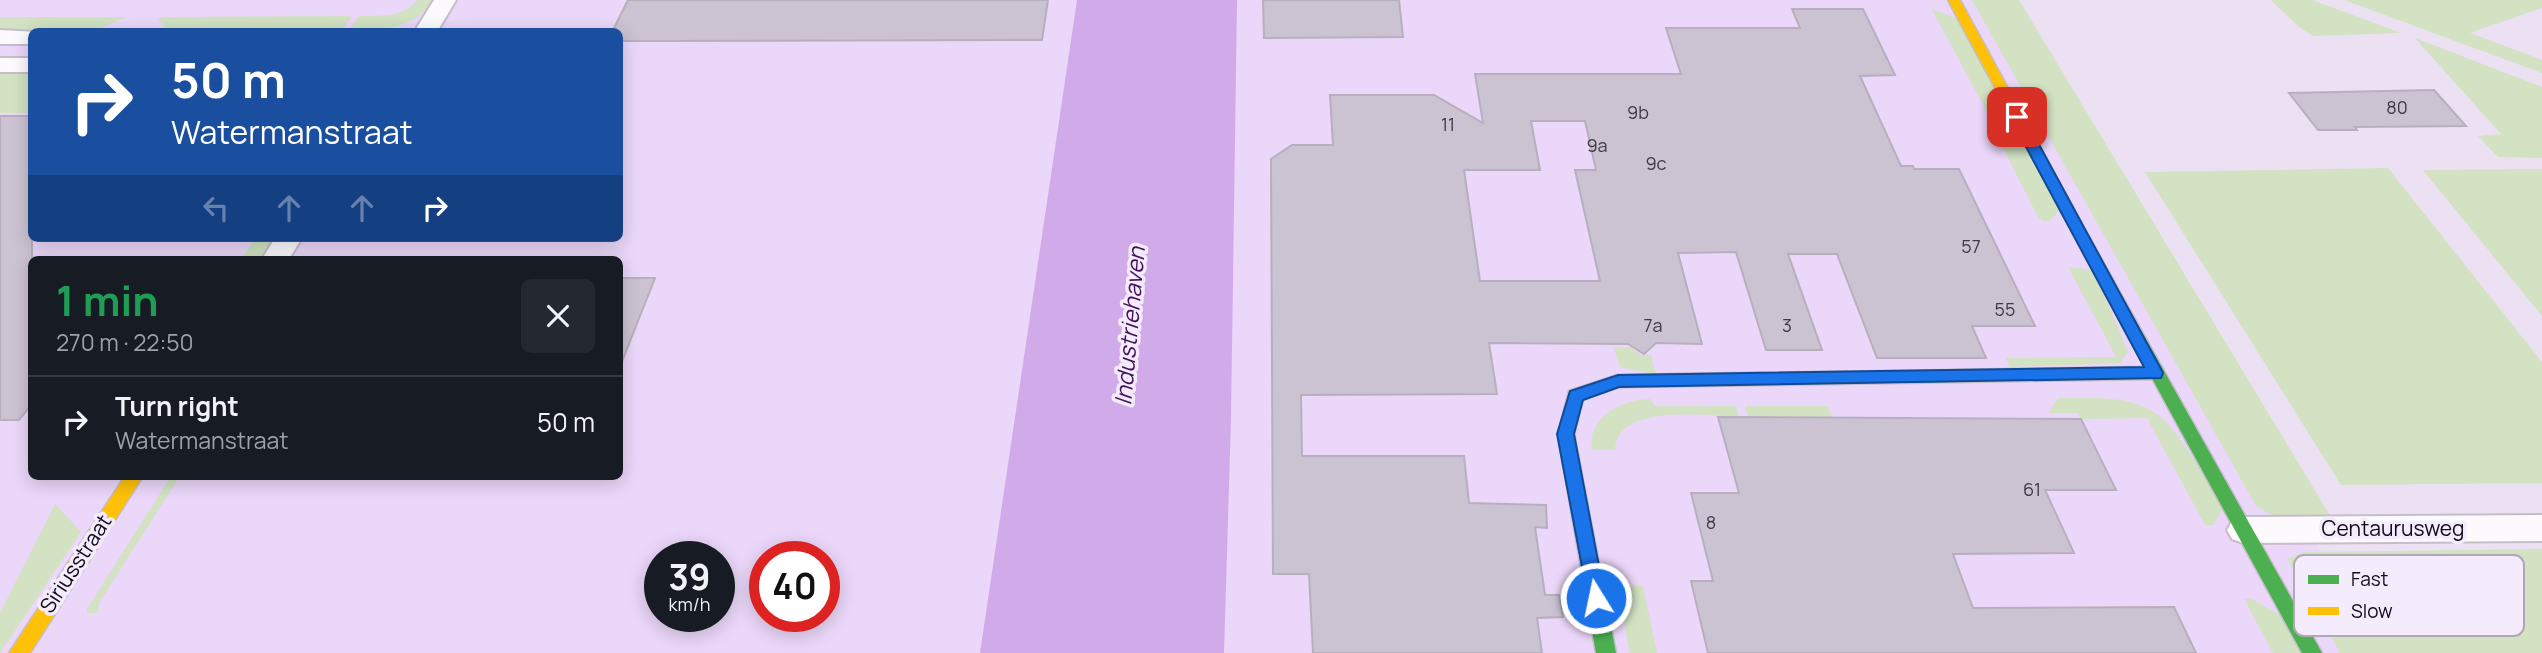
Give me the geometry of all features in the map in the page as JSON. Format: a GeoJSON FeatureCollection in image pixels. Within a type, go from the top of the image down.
{"type":"FeatureCollection","features":[{"type":"Feature","properties":{"kind":"street"},"geometry":{"type":"LineString","coordinates":[[428,28],[445,0]]}},
{"type":"Feature","properties":{"kind":"street"},"geometry":{"type":"LineString","coordinates":[[1954,0],[2155,373],[2294,621]]}},
{"type":"Feature","properties":{"kind":"street"},"geometry":{"type":"LineString","coordinates":[[0,37],[28,37]]}},
{"type":"Feature","properties":{"kind":"street"},"geometry":{"type":"LineString","coordinates":[[0,65],[28,65]]}},
{"type":"Feature","properties":{"kind":"street"},"geometry":{"type":"LineString","coordinates":[[1606,653],[1566,434],[1576,396],[1618,381],[2155,373]]}},
{"type":"Feature","properties":{"kind":"street","name":"Siriusstraat"},"geometry":{"type":"LineString","coordinates":[[19,653],[131,480]]}},
{"type":"Feature","properties":{"kind":"street","name":"Centaurusweg"},"geometry":{"type":"LineString","coordinates":[[2243,530],[2542,528]]}},
{"type":"Feature","properties":{"kind":"street"},"geometry":{"type":"LineString","coordinates":[[2302,636],[2312,653]]}},
{"type":"Feature","properties":{"kind":"shaded area"},"geometry":{"type":"Polygon","coordinates":[[[0,0],[1098,0],[1013,653],[0,653],[0,0]]]}},
{"type":"Feature","properties":{"kind":"shaded area"},"geometry":{"type":"Polygon","coordinates":[[[1223,0],[1984,0],[2322,555],[2294,555],[2294,636],[2372,636],[2382,653],[1203,653],[1223,0]]]}},
{"type":"Feature","properties":{"kind":"green space"},"geometry":{"type":"Polygon","coordinates":[[[417,0],[433,0],[416,18],[407,23],[386,28],[351,28],[359,16],[383,16],[398,13],[417,0]]]}},
{"type":"Feature","properties":{"kind":"green space"},"geometry":{"type":"Polygon","coordinates":[[[1972,0],[2019,0],[2337,527],[2285,523],[2256,506],[1972,0]]]}},
{"type":"Feature","properties":{"kind":"green space"},"geometry":{"type":"Polygon","coordinates":[[[2271,0],[2312,0],[2401,33],[2313,36],[2299,27],[2271,0]]]}},
{"type":"Feature","properties":{"kind":"green space"},"geometry":{"type":"Polygon","coordinates":[[[2344,0],[2542,0],[2542,8],[2470,33],[2542,60],[2542,73],[2344,0]]]}},
{"type":"Feature","properties":{"kind":"green space"},"geometry":{"type":"Polygon","coordinates":[[[1931,8],[1957,19],[2001,99],[1987,112],[1931,8]]]}},
{"type":"Feature","properties":{"kind":"green space"},"geometry":{"type":"Polygon","coordinates":[[[0,17],[126,17],[101,28],[0,30],[0,17]]]}},
{"type":"Feature","properties":{"kind":"green space"},"geometry":{"type":"Polygon","coordinates":[[[352,17],[344,28],[165,28],[158,19],[352,17]]]}},
{"type":"Feature","properties":{"kind":"green space"},"geometry":{"type":"Polygon","coordinates":[[[2415,38],[2542,87],[2542,158],[2498,157],[2478,136],[2501,134],[2415,38]]]}},
{"type":"Feature","properties":{"kind":"green space"},"geometry":{"type":"Polygon","coordinates":[[[0,71],[28,71],[28,113],[0,113],[0,71]]]}},
{"type":"Feature","properties":{"kind":"green space"},"geometry":{"type":"Polygon","coordinates":[[[1995,132],[2026,145],[2061,209],[2049,221],[2038,217],[1995,132]]]}},
{"type":"Feature","properties":{"kind":"green space"},"geometry":{"type":"Polygon","coordinates":[[[2388,168],[2542,362],[2542,483],[2341,485],[2145,172],[2388,168]]]}},
{"type":"Feature","properties":{"kind":"green space"},"geometry":{"type":"Polygon","coordinates":[[[2542,169],[2542,316],[2423,170],[2542,169]]]}},
{"type":"Feature","properties":{"kind":"green space"},"geometry":{"type":"Polygon","coordinates":[[[252,242],[273,242],[264,256],[243,256],[252,242]]]}},
{"type":"Feature","properties":{"kind":"green space"},"geometry":{"type":"Polygon","coordinates":[[[2068,267],[2094,270],[2128,352],[2120,363],[2010,367],[2006,358],[2116,357],[2068,267]]]}},
{"type":"Feature","properties":{"kind":"green space"},"geometry":{"type":"Polygon","coordinates":[[[1631,347],[1640,355],[1651,355],[1656,375],[1620,367],[1614,348],[1631,347]]]}},
{"type":"Feature","properties":{"kind":"green space"},"geometry":{"type":"Polygon","coordinates":[[[2058,398],[2129,402],[2143,406],[2166,422],[2182,441],[2224,507],[2213,525],[2205,525],[2147,418],[2081,419],[2078,413],[2049,413],[2058,398]]]}},
{"type":"Feature","properties":{"kind":"green space"},"geometry":{"type":"Polygon","coordinates":[[[1650,399],[1655,406],[1736,406],[1739,417],[1686,415],[1646,419],[1630,425],[1619,435],[1615,450],[1592,450],[1592,438],[1601,419],[1618,407],[1650,399]]]}},
{"type":"Feature","properties":{"kind":"green space"},"geometry":{"type":"Polygon","coordinates":[[[1745,406],[1828,406],[1832,417],[1748,417],[1745,406]]]}},
{"type":"Feature","properties":{"kind":"green space"},"geometry":{"type":"Polygon","coordinates":[[[168,480],[177,480],[99,603],[98,613],[87,613],[168,480]]]}},
{"type":"Feature","properties":{"kind":"green space"},"geometry":{"type":"Polygon","coordinates":[[[55,504],[81,532],[0,653],[0,613],[55,504]]]}},
{"type":"Feature","properties":{"kind":"green space"},"geometry":{"type":"Polygon","coordinates":[[[2542,549],[2542,653],[2340,653],[2330,636],[2524,636],[2524,555],[2297,555],[2304,552],[2542,549]]]}},
{"type":"Feature","properties":{"kind":"green space"},"geometry":{"type":"Polygon","coordinates":[[[2294,556],[2294,571],[2287,559],[2294,556]]]}},
{"type":"Feature","properties":{"kind":"green space"},"geometry":{"type":"Polygon","coordinates":[[[1629,585],[1643,586],[1657,653],[1630,653],[1619,595],[1629,585]]]}},
{"type":"Feature","properties":{"kind":"green space"},"geometry":{"type":"Polygon","coordinates":[[[2244,599],[2252,599],[2285,618],[2304,653],[2273,653],[2244,599]]]}},
{"type":"Feature","properties":{"kind":"water","name":"Industriehaven"},"geometry":{"type":"Polygon","coordinates":[[[1077,0],[1237,0],[1231,418],[1224,653],[980,653],[1077,0]]]}},
{"type":"Feature","properties":{"kind":"building"},"geometry":{"type":"Polygon","coordinates":[[[628,0],[1048,0],[1042,40],[623,41],[623,28],[614,28],[628,0]]]}},
{"type":"Feature","properties":{"kind":"building"},"geometry":{"type":"Polygon","coordinates":[[[1263,0],[1399,0],[1403,37],[1264,38],[1263,0]]]}},
{"type":"Feature","properties":{"kind":"building"},"geometry":{"type":"Polygon","coordinates":[[[1792,9],[1863,9],[1895,75],[1860,76],[1901,166],[1913,166],[1914,169],[1959,169],[2035,326],[1972,326],[1986,358],[1877,358],[1837,254],[1788,254],[1822,350],[1766,350],[1736,252],[1678,253],[1702,344],[1656,343],[1644,354],[1628,344],[1489,343],[1497,394],[1301,395],[1302,456],[1464,456],[1469,503],[1546,505],[1547,528],[1535,527],[1545,595],[1559,595],[1563,617],[1537,618],[1542,653],[1313,653],[1309,574],[1273,574],[1271,159],[1292,145],[1333,145],[1330,95],[1434,95],[1483,123],[1475,74],[1681,74],[1666,28],[1800,28],[1792,9]],[[1531,121],[1540,170],[1464,170],[1480,281],[1600,281],[1575,170],[1596,170],[1585,121],[1531,121]]]}},
{"type":"Feature","properties":{"kind":"building"},"geometry":{"type":"Polygon","coordinates":[[[2434,90],[2466,126],[2318,130],[2289,93],[2434,90]]]}},
{"type":"Feature","properties":{"kind":"building"},"geometry":{"type":"Polygon","coordinates":[[[0,116],[28,116],[28,242],[32,242],[32,256],[28,256],[28,409],[19,420],[0,420],[0,116]]]}},
{"type":"Feature","properties":{"kind":"building"},"geometry":{"type":"Polygon","coordinates":[[[623,278],[655,278],[623,359],[623,278]]]}},
{"type":"Feature","properties":{"kind":"building"},"geometry":{"type":"Polygon","coordinates":[[[1718,417],[2081,419],[2116,490],[2045,490],[2074,553],[1953,554],[1973,608],[2174,607],[2196,653],[1708,653],[1691,581],[1713,581],[1691,493],[1739,493],[1718,417]]]}},
{"type":"Feature","properties":{"kind":"traffic: fast"},"geometry":{"type":"LineString","coordinates":[[2083,239],[2294,620]]}},
{"type":"Feature","properties":{"kind":"traffic: fast"},"geometry":{"type":"LineString","coordinates":[[1606,653],[1566,434],[1575,396],[1618,381],[1958,376]]}},
{"type":"Feature","properties":{"kind":"traffic: fast"},"geometry":{"type":"LineString","coordinates":[[2303,636],[2312,653]]}},
{"type":"Feature","properties":{"kind":"traffic: slow"},"geometry":{"type":"LineString","coordinates":[[1954,0],[2083,239]]}},
{"type":"Feature","properties":{"kind":"traffic: slow"},"geometry":{"type":"LineString","coordinates":[[1958,376],[2155,373]]}},
{"type":"Feature","properties":{"kind":"traffic: slow"},"geometry":{"type":"LineString","coordinates":[[19,653],[131,480]]}},
{"type":"Feature","properties":{"kind":"route"},"geometry":{"type":"LineString","coordinates":[[1596,598],[1566,434],[1576,396],[1618,381],[2155,373],[2017,117]]}}]}
